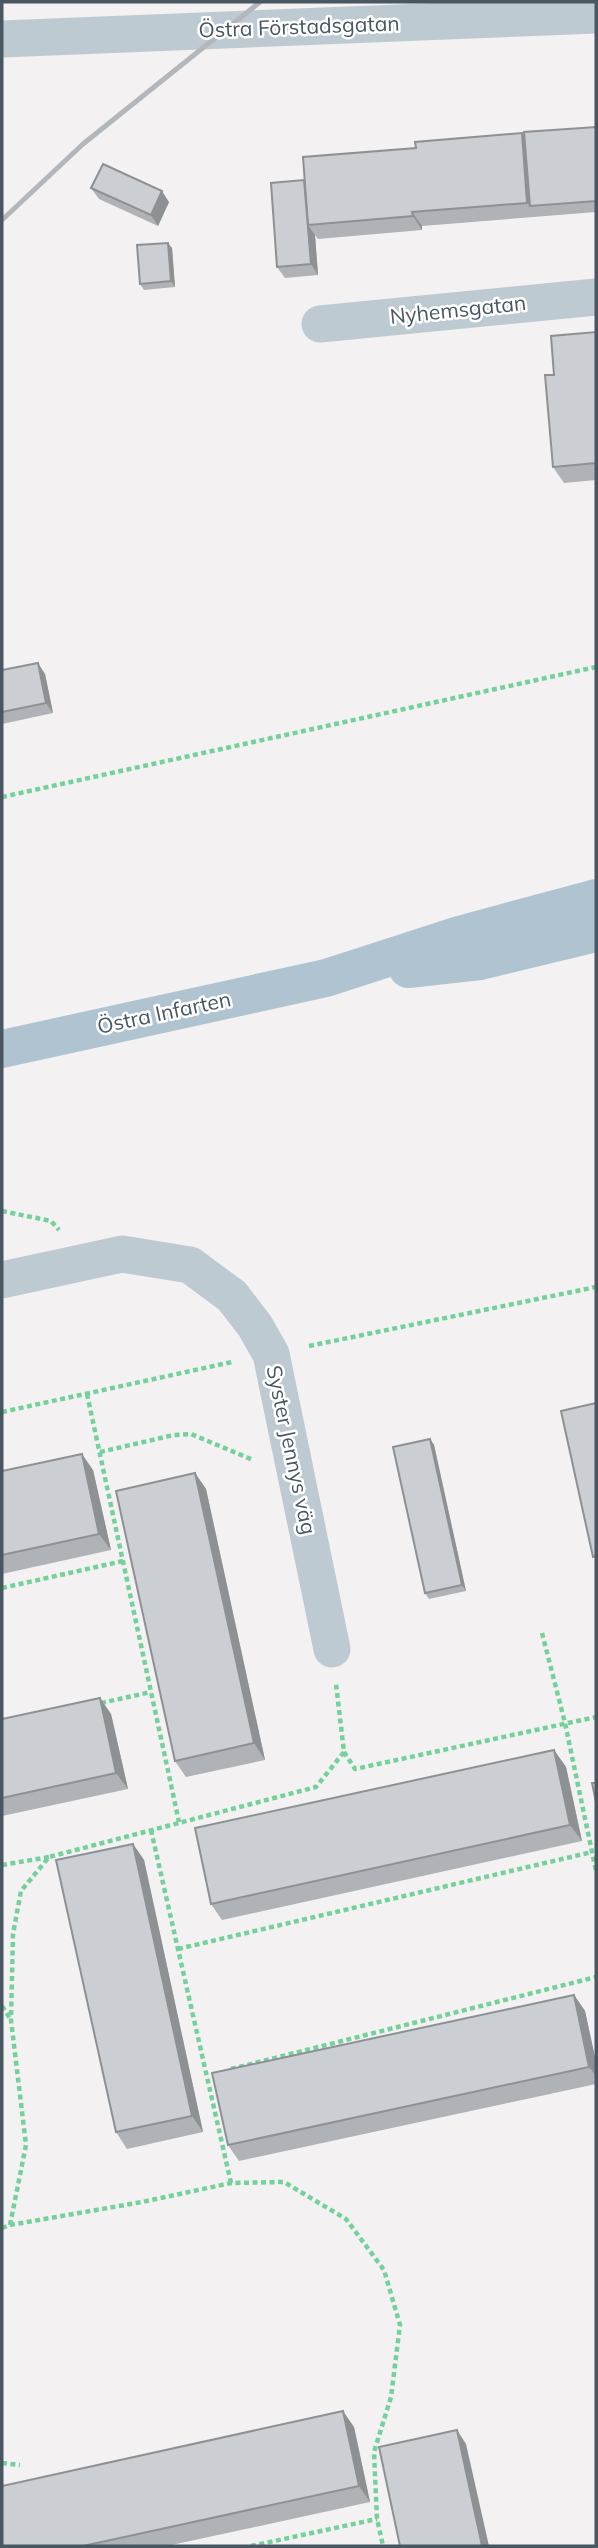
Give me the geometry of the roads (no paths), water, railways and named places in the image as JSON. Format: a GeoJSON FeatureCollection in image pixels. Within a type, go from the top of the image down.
{"type":"FeatureCollection","features":[{"type":"Feature","properties":{"kind":"main road","name":"Östra Infarten"},"geometry":{"type":"LineString","coordinates":[[2,1049],[326,978],[460,934],[596,898]]}},
{"type":"Feature","properties":{"kind":"main road","name":"Östra Infarten"},"geometry":{"type":"LineString","coordinates":[[326,978],[480,961],[596,933]]}},
{"type":"Feature","properties":{"kind":"street","name":"Östra Förstadsgatan"},"geometry":{"type":"LineString","coordinates":[[2,39],[596,15]]}},
{"type":"Feature","properties":{"kind":"street","name":"Nyhemsgatan"},"geometry":{"type":"LineString","coordinates":[[320,324],[596,297]]}},
{"type":"Feature","properties":{"kind":"street","name":"Syster Jennys väg"},"geometry":{"type":"LineString","coordinates":[[2,1280],[122,1254],[190,1265],[232,1296],[255,1326],[271,1354],[332,1648]]}},
{"type":"Feature","properties":{"kind":"railway"},"geometry":{"type":"LineString","coordinates":[[2,220],[83,144],[260,2]]}}]}
